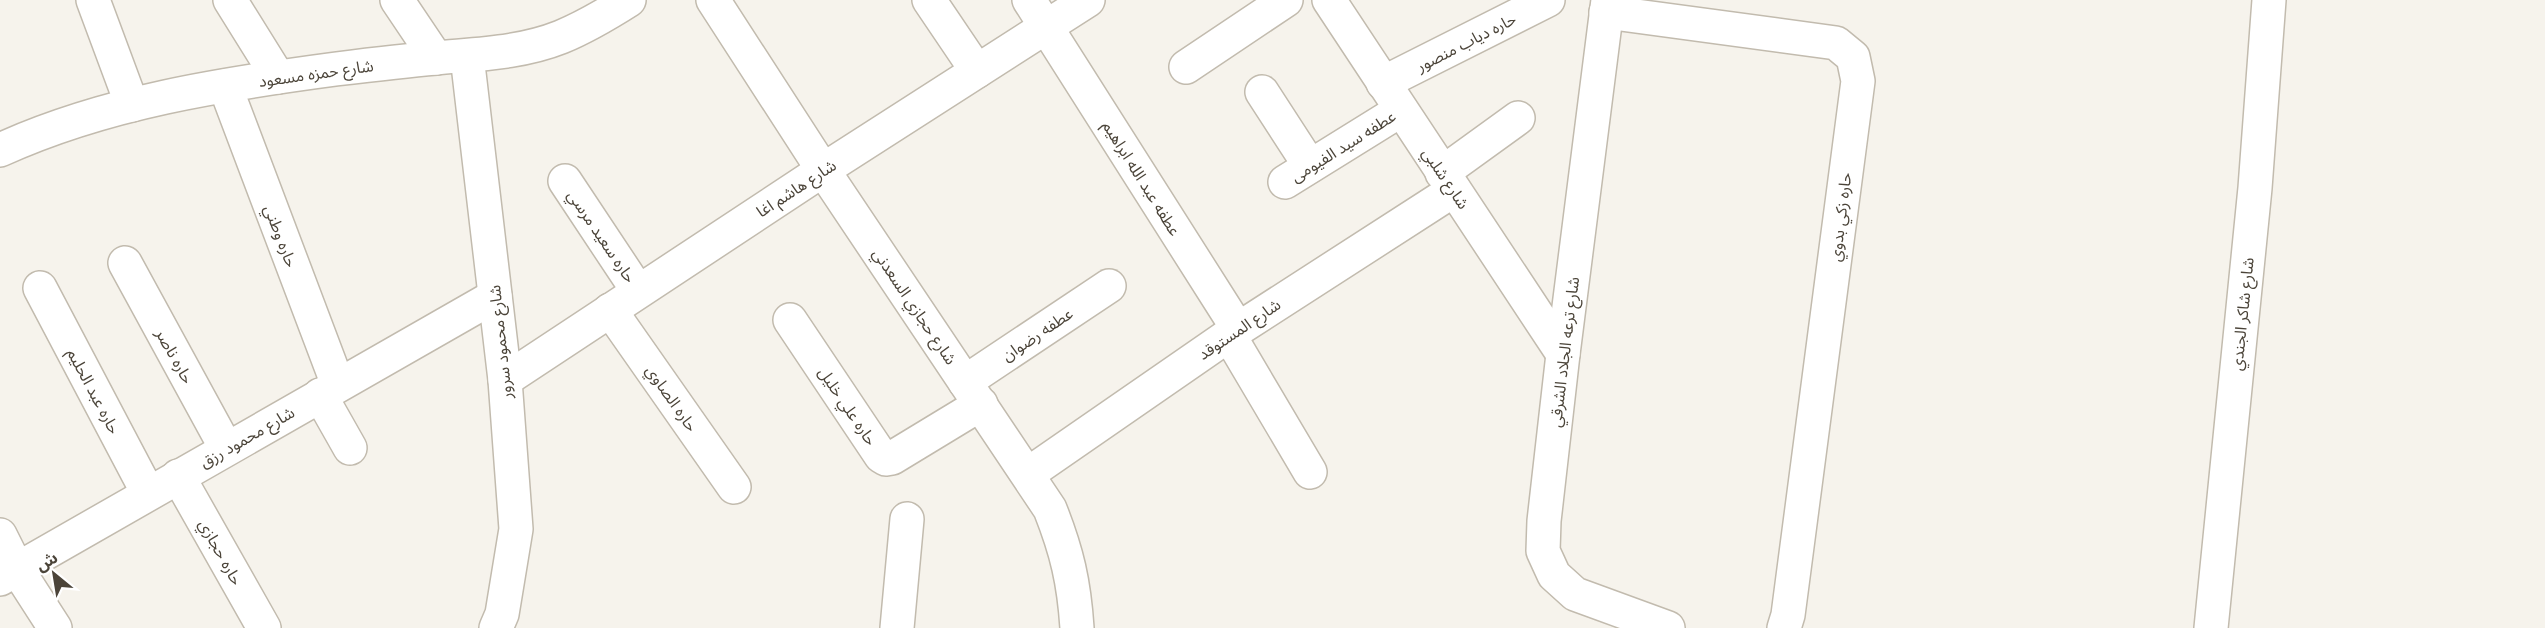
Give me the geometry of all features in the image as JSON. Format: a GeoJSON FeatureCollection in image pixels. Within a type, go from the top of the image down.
{"type":"FeatureCollection","features":[{"type":"Feature","properties":{"kind":"street"},"geometry":{"type":"LineString","coordinates":[[93,0],[132,105]]}},
{"type":"Feature","properties":{"kind":"street"},"geometry":{"type":"LineString","coordinates":[[230,0],[278,77]]}},
{"type":"Feature","properties":{"kind":"street"},"geometry":{"type":"LineString","coordinates":[[397,0],[452,57]]}},
{"type":"Feature","properties":{"kind":"street","name":"شارع حمزه مسعود"},"geometry":{"type":"LineString","coordinates":[[0,150],[69,124],[132,105],[225,86],[278,77],[516,50],[560,38],[602,18],[629,0]]}},
{"type":"Feature","properties":{"kind":"street","name":"شارع حجازي السعدني"},"geometry":{"type":"LineString","coordinates":[[713,0],[823,170],[1050,509],[1066,548],[1075,589],[1077,628]]}},
{"type":"Feature","properties":{"kind":"street"},"geometry":{"type":"LineString","coordinates":[[929,0],[976,71]]}},
{"type":"Feature","properties":{"kind":"street","name":"شارع هاشم اغا"},"geometry":{"type":"LineString","coordinates":[[505,380],[976,71],[1037,13],[1088,0]]}},
{"type":"Feature","properties":{"kind":"street"},"geometry":{"type":"LineString","coordinates":[[1186,67],[1286,0]]}},
{"type":"Feature","properties":{"kind":"street","name":"شارع شلبي"},"geometry":{"type":"LineString","coordinates":[[1329,0],[1563,354]]}},
{"type":"Feature","properties":{"kind":"street","name":"حاره دياب منصور"},"geometry":{"type":"LineString","coordinates":[[1383,83],[1548,0]]}},
{"type":"Feature","properties":{"kind":"street","name":"شارع شاكر الجندي"},"geometry":{"type":"LineString","coordinates":[[2211,628],[2255,188],[2269,0]]}},
{"type":"Feature","properties":{"kind":"street","name":"شارع ترعه الجلاد الشرقي"},"geometry":{"type":"LineString","coordinates":[[1607,6],[1563,354],[1544,521],[1543,551],[1554,575],[1575,594],[1668,628]]}},
{"type":"Feature","properties":{"kind":"street","name":"حاره زكي بدوي"},"geometry":{"type":"LineString","coordinates":[[1607,6],[1836,44],[1853,57],[1858,81],[1790,603],[1784,628]]}},
{"type":"Feature","properties":{"kind":"street","name":"عطفه عبد الله ابراهيم"},"geometry":{"type":"LineString","coordinates":[[1037,13],[1233,332],[1310,472]]}},
{"type":"Feature","properties":{"kind":"street","name":"شارع محمود سرور"},"geometry":{"type":"LineString","coordinates":[[452,57],[495,296],[505,380],[516,529],[502,614],[496,628]]}},
{"type":"Feature","properties":{"kind":"street","name":"حاره وطني"},"geometry":{"type":"LineString","coordinates":[[225,86],[350,448]]}},
{"type":"Feature","properties":{"kind":"street","name":"عطفه سيد الفيومى"},"geometry":{"type":"LineString","coordinates":[[1262,92],[1298,174],[1401,110]]}},
{"type":"Feature","properties":{"kind":"street","name":"شارع المستوقد"},"geometry":{"type":"LineString","coordinates":[[1028,474],[1448,182],[1518,118]]}},
{"type":"Feature","properties":{"kind":"street","name":"حاره سعيد مرسي"},"geometry":{"type":"LineString","coordinates":[[565,181],[638,291]]}},
{"type":"Feature","properties":{"kind":"street","name":"حاره ناصر"},"geometry":{"type":"LineString","coordinates":[[125,263],[226,448]]}},
{"type":"Feature","properties":{"kind":"street","name":"عطفه رضوان"},"geometry":{"type":"LineString","coordinates":[[973,393],[1108,286]]}},
{"type":"Feature","properties":{"kind":"street","name":"حاره عبد الحليم"},"geometry":{"type":"LineString","coordinates":[[40,288],[148,493]]}},
{"type":"Feature","properties":{"kind":"street","name":"شارع محمود رزق"},"geometry":{"type":"LineString","coordinates":[[8,574],[495,296]]}},
{"type":"Feature","properties":{"kind":"street","name":"حاره الصاوي"},"geometry":{"type":"LineString","coordinates":[[610,310],[734,487]]}},
{"type":"Feature","properties":{"kind":"street","name":"حاره علي خليل"},"geometry":{"type":"LineString","coordinates":[[790,320],[881,456],[894,471],[892,458],[973,393]]}},
{"type":"Feature","properties":{"kind":"street","name":"حاره حجازي"},"geometry":{"type":"LineString","coordinates":[[178,476],[264,628]]}},
{"type":"Feature","properties":{"kind":"street"},"geometry":{"type":"LineString","coordinates":[[897,628],[907,519]]}},
{"type":"Feature","properties":{"kind":"street"},"geometry":{"type":"LineString","coordinates":[[0,535],[8,574],[55,628]]}}]}
